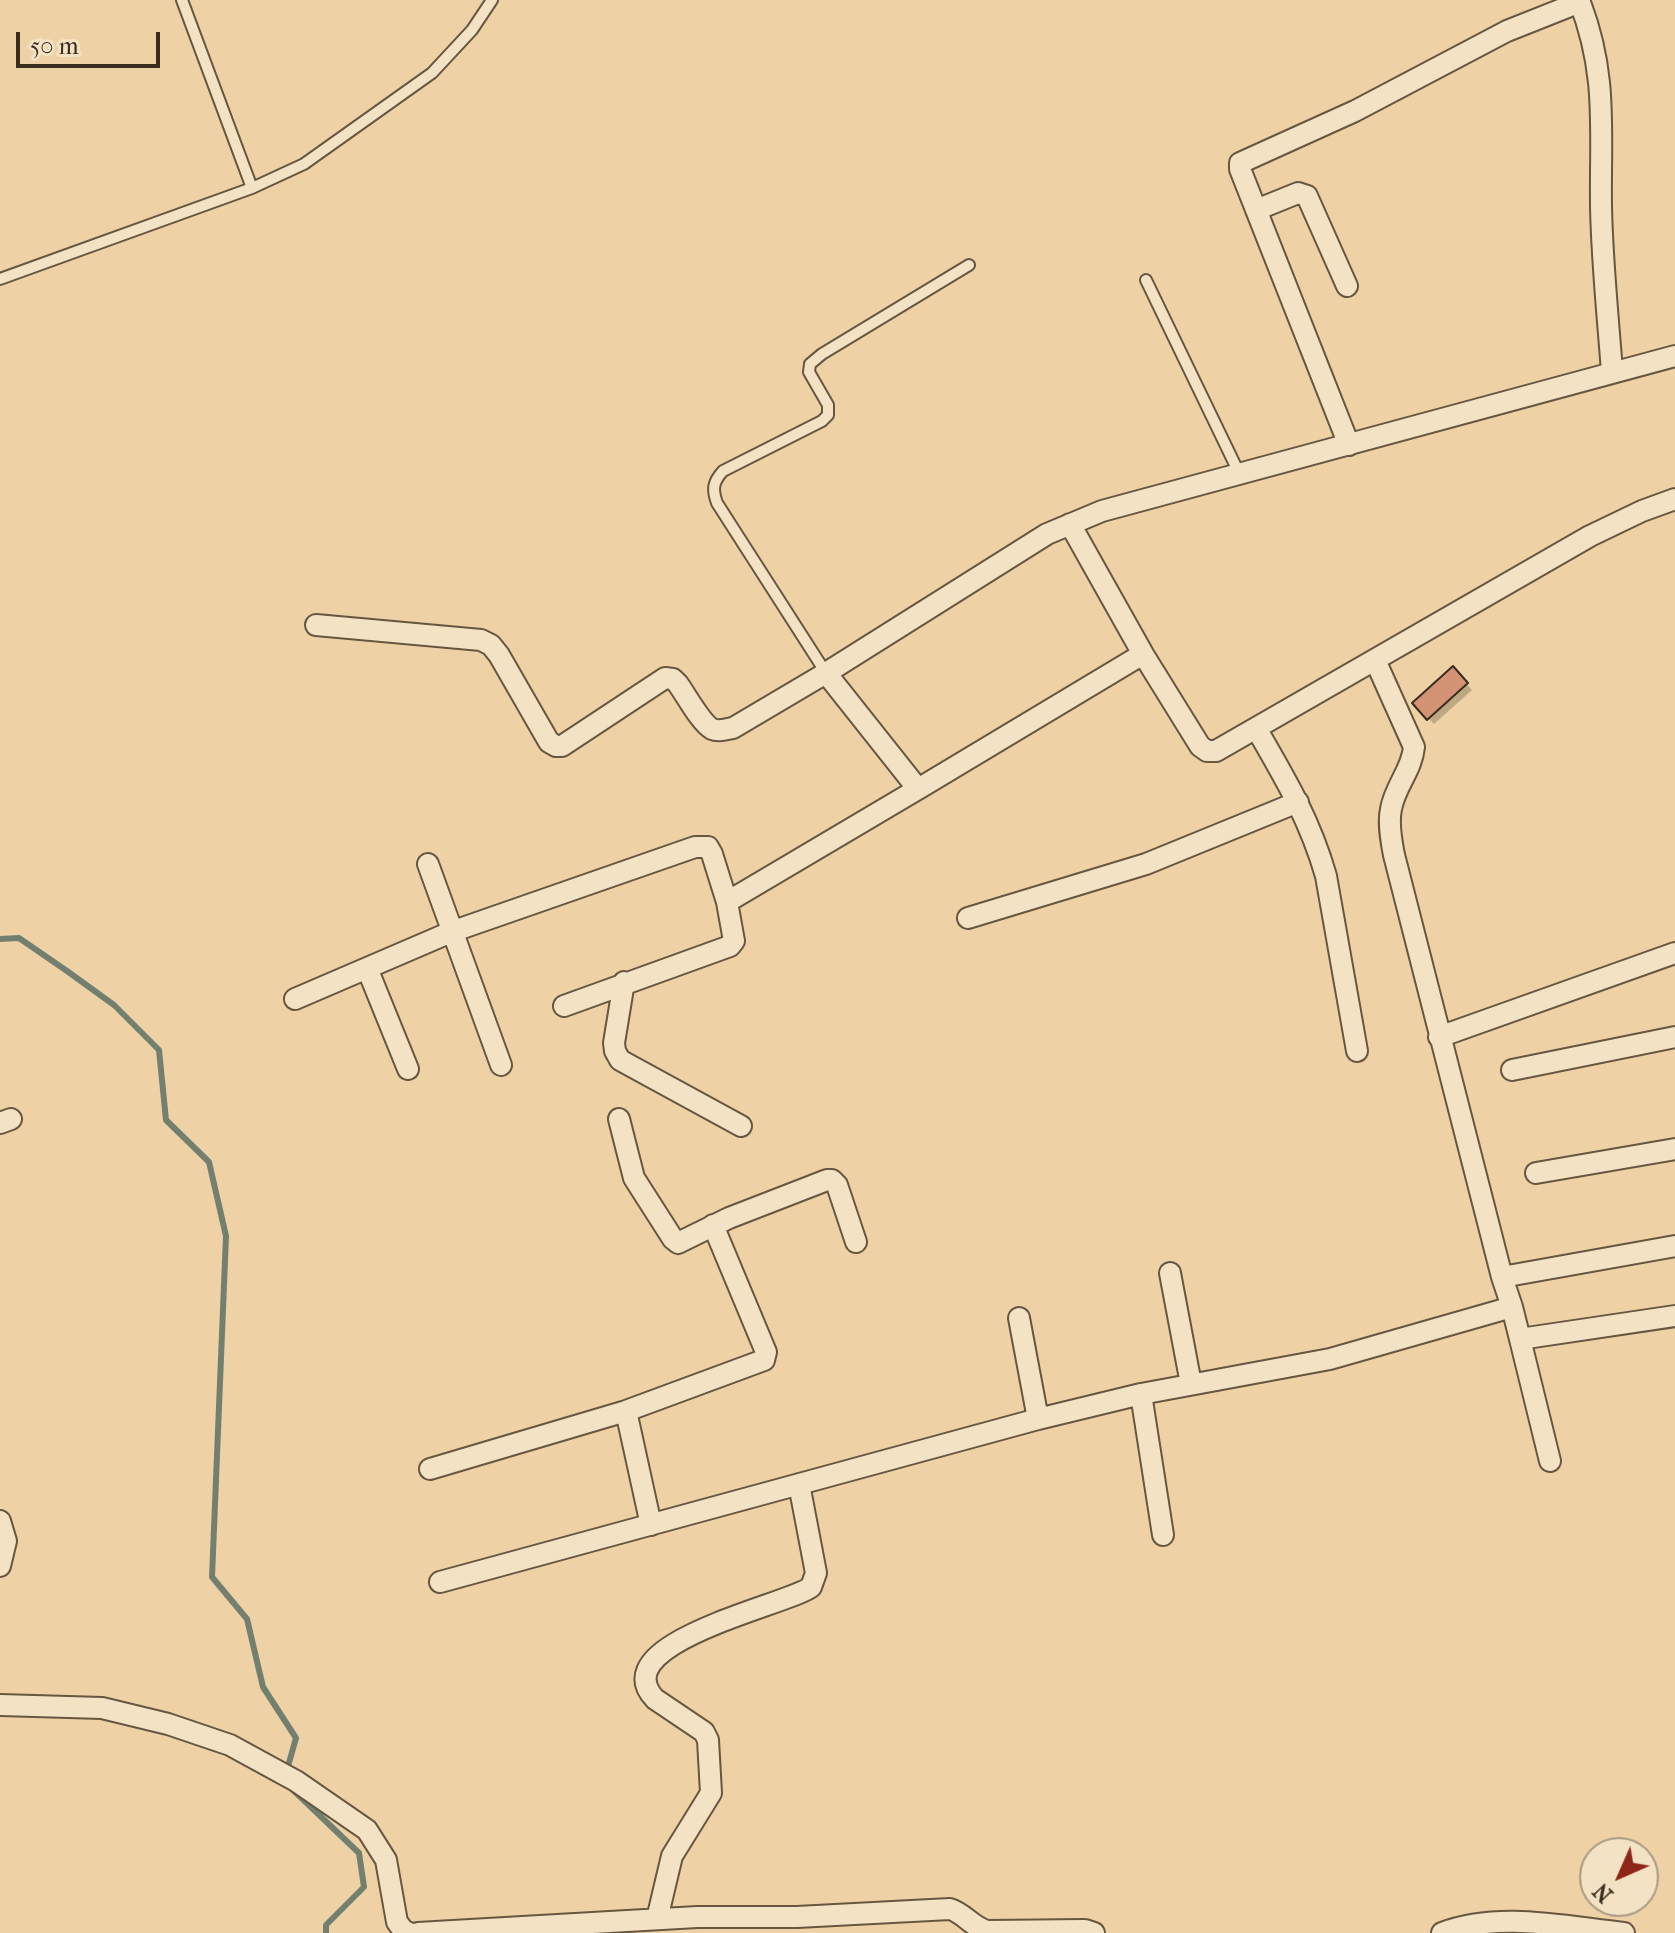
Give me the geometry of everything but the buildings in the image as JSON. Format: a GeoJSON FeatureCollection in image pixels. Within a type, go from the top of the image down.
{"type":"FeatureCollection","features":[{"type":"Feature","properties":{"kind":"street"},"geometry":{"type":"LineString","coordinates":[[1349,445],[1240,163],[1355,111],[1523,23],[1579,1],[1592,34],[1600,72],[1601,208],[1612,372]]}},
{"type":"Feature","properties":{"kind":"street"},"geometry":{"type":"LineString","coordinates":[[1256,210],[1298,193],[1307,196],[1347,286]]}},
{"type":"Feature","properties":{"kind":"street"},"geometry":{"type":"LineString","coordinates":[[316,625],[481,640],[491,645],[549,742],[556,746],[562,746],[665,678],[673,679],[678,684],[705,722],[713,729],[722,731],[733,728],[826,673],[1047,534],[1102,511],[1612,372],[1641,368],[1675,356]]}},
{"type":"Feature","properties":{"kind":"street"},"geometry":{"type":"LineString","coordinates":[[1070,524],[1143,654],[1200,746],[1207,751],[1216,751],[1590,536],[1675,499]]}},
{"type":"Feature","properties":{"kind":"street"},"geometry":{"type":"LineString","coordinates":[[727,902],[1143,654]]}},
{"type":"Feature","properties":{"kind":"street"},"geometry":{"type":"LineString","coordinates":[[1375,660],[1414,747],[1413,760],[1390,811],[1390,831],[1439,1037],[1550,1461]]}},
{"type":"Feature","properties":{"kind":"street"},"geometry":{"type":"LineString","coordinates":[[826,673],[918,789]]}},
{"type":"Feature","properties":{"kind":"street"},"geometry":{"type":"LineString","coordinates":[[1256,728],[1309,823],[1326,876],[1357,1051]]}},
{"type":"Feature","properties":{"kind":"street"},"geometry":{"type":"LineString","coordinates":[[968,918],[1146,864],[1298,802]]}},
{"type":"Feature","properties":{"kind":"street"},"geometry":{"type":"LineString","coordinates":[[295,999],[451,932],[701,846],[708,847],[727,902],[734,941],[730,946],[564,1006]]}},
{"type":"Feature","properties":{"kind":"street"},"geometry":{"type":"LineString","coordinates":[[428,864],[501,1065]]}},
{"type":"Feature","properties":{"kind":"street"},"geometry":{"type":"LineString","coordinates":[[1439,1037],[1675,953]]}},
{"type":"Feature","properties":{"kind":"street"},"geometry":{"type":"LineString","coordinates":[[367,968],[408,1069]]}},
{"type":"Feature","properties":{"kind":"street"},"geometry":{"type":"LineString","coordinates":[[624,982],[614,1043],[620,1060],[741,1126]]}},
{"type":"Feature","properties":{"kind":"street"},"geometry":{"type":"LineString","coordinates":[[1512,1070],[1675,1037]]}},
{"type":"Feature","properties":{"kind":"street"},"geometry":{"type":"LineString","coordinates":[[619,1119],[634,1178],[678,1243],[713,1225],[827,1180],[837,1185],[856,1242]]}},
{"type":"Feature","properties":{"kind":"street"},"geometry":{"type":"LineString","coordinates":[[1536,1173],[1675,1149]]}},
{"type":"Feature","properties":{"kind":"street"},"geometry":{"type":"LineString","coordinates":[[430,1469],[626,1411],[760,1362],[766,1356],[713,1225]]}},
{"type":"Feature","properties":{"kind":"street"},"geometry":{"type":"LineString","coordinates":[[1502,1277],[1675,1246]]}},
{"type":"Feature","properties":{"kind":"street"},"geometry":{"type":"LineString","coordinates":[[1170,1273],[1191,1384]]}},
{"type":"Feature","properties":{"kind":"street"},"geometry":{"type":"LineString","coordinates":[[440,1582],[1038,1419],[1141,1394],[1330,1359],[1512,1307]]}},
{"type":"Feature","properties":{"kind":"street"},"geometry":{"type":"LineString","coordinates":[[1520,1339],[1675,1316]]}},
{"type":"Feature","properties":{"kind":"street"},"geometry":{"type":"LineString","coordinates":[[1019,1318],[1038,1419]]}},
{"type":"Feature","properties":{"kind":"street"},"geometry":{"type":"LineString","coordinates":[[1141,1394],[1163,1535]]}},
{"type":"Feature","properties":{"kind":"street"},"geometry":{"type":"LineString","coordinates":[[626,1411],[651,1525]]}},
{"type":"Feature","properties":{"kind":"street"},"geometry":{"type":"LineString","coordinates":[[657,1919],[672,1856],[705,1805],[711,1793],[712,1780],[708,1740],[704,1732],[655,1699],[648,1692],[646,1675],[649,1667],[686,1635],[811,1587],[816,1573],[799,1484]]}},
{"type":"Feature","properties":{"kind":"street"},"geometry":{"type":"LineString","coordinates":[[0,1521],[6,1541],[0,1566]]}},
{"type":"Feature","properties":{"kind":"street"},"geometry":{"type":"LineString","coordinates":[[0,1705],[102,1708],[168,1724],[230,1745],[296,1781],[367,1830],[386,1860],[397,1922],[409,1933]]}},
{"type":"Feature","properties":{"kind":"street"},"geometry":{"type":"LineString","coordinates":[[418,1933],[657,1919],[797,1917],[950,1909],[977,1928],[987,1931],[1085,1930],[1094,1933]]}},
{"type":"Feature","properties":{"kind":"street"},"geometry":{"type":"LineString","coordinates":[[1442,1933],[1463,1925],[1493,1923],[1624,1933]]}},
{"type":"Feature","properties":{"kind":"lane"},"geometry":{"type":"LineString","coordinates":[[182,0],[252,188]]}},
{"type":"Feature","properties":{"kind":"lane"},"geometry":{"type":"LineString","coordinates":[[0,279],[252,188],[304,164],[432,73],[472,30],[492,0]]}},
{"type":"Feature","properties":{"kind":"lane"},"geometry":{"type":"LineString","coordinates":[[826,673],[717,503],[713,491],[715,480],[723,471],[822,421],[828,415],[828,405],[809,372],[810,364],[969,265]]}},
{"type":"Feature","properties":{"kind":"lane"},"geometry":{"type":"LineString","coordinates":[[1146,280],[1240,475]]}},
{"type":"Feature","properties":{"kind":"waterway"},"geometry":{"type":"LineString","coordinates":[[0,939],[19,938],[67,971],[114,1005],[159,1050],[166,1120],[209,1162],[226,1236],[212,1577],[247,1619],[263,1687],[296,1738],[287,1770]]}},
{"type":"Feature","properties":{"kind":"waterway"},"geometry":{"type":"LineString","coordinates":[[292,1789],[359,1853],[364,1887],[326,1925],[326,1933]]}}]}
